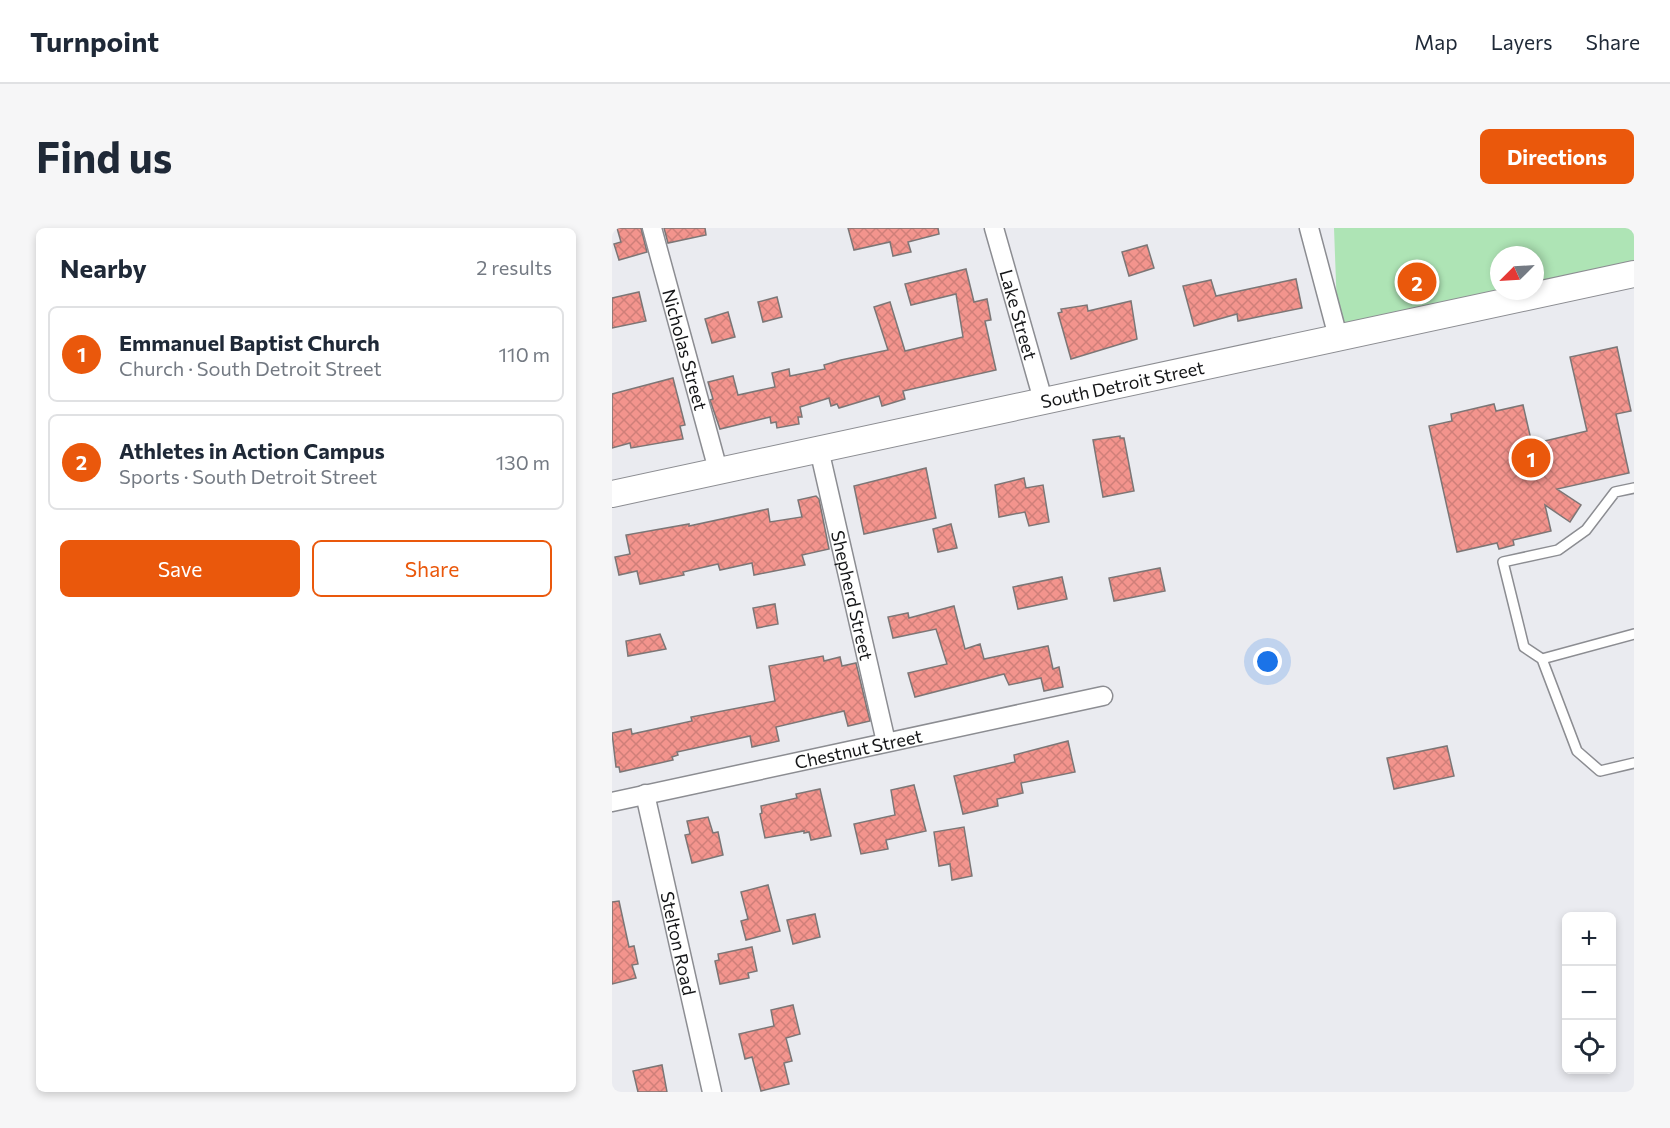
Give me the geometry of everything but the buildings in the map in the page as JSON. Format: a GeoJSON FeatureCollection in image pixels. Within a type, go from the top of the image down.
{"type":"FeatureCollection","features":[{"type":"Feature","properties":{"kind":"main road","name":"South Detroit Street"},"geometry":{"type":"LineString","coordinates":[[612,494],[1634,274]]}},
{"type":"Feature","properties":{"kind":"street","name":"Nicholas Street"},"geometry":{"type":"LineString","coordinates":[[652,228],[718,470]]}},
{"type":"Feature","properties":{"kind":"street","name":"Lake Street"},"geometry":{"type":"LineString","coordinates":[[994,228],[1043,400]]}},
{"type":"Feature","properties":{"kind":"street"},"geometry":{"type":"LineString","coordinates":[[1309,228],[1338,337]]}},
{"type":"Feature","properties":{"kind":"street","name":"Shepherd Street"},"geometry":{"type":"LineString","coordinates":[[819,448],[886,742]]}},
{"type":"Feature","properties":{"kind":"street","name":"Chestnut Street"},"geometry":{"type":"LineString","coordinates":[[612,802],[1103,696]]}},
{"type":"Feature","properties":{"kind":"street","name":"Stelton Road"},"geometry":{"type":"LineString","coordinates":[[645,795],[712,1092]]}},
{"type":"Feature","properties":{"kind":"lane"},"geometry":{"type":"LineString","coordinates":[[1634,488],[1615,492],[1586,530],[1558,550],[1503,562],[1524,647],[1542,659],[1576,751],[1600,771],[1634,763]]}},
{"type":"Feature","properties":{"kind":"lane"},"geometry":{"type":"LineString","coordinates":[[1542,659],[1634,634]]}},
{"type":"Feature","properties":{"kind":"green space"},"geometry":{"type":"Polygon","coordinates":[[[1334,228],[1634,228],[1634,274],[1544,293],[1544,246],[1490,246],[1490,300],[1512,300],[1338,337],[1334,228]]]}},
{"type":"Feature","properties":{"kind":"place","name":"Athletes in Action Campus"},"geometry":{"type":"Point","coordinates":[1417,282]}},
{"type":"Feature","properties":{"kind":"place","name":"Emmanuel Baptist Church"},"geometry":{"type":"Point","coordinates":[1531,458]}}]}
